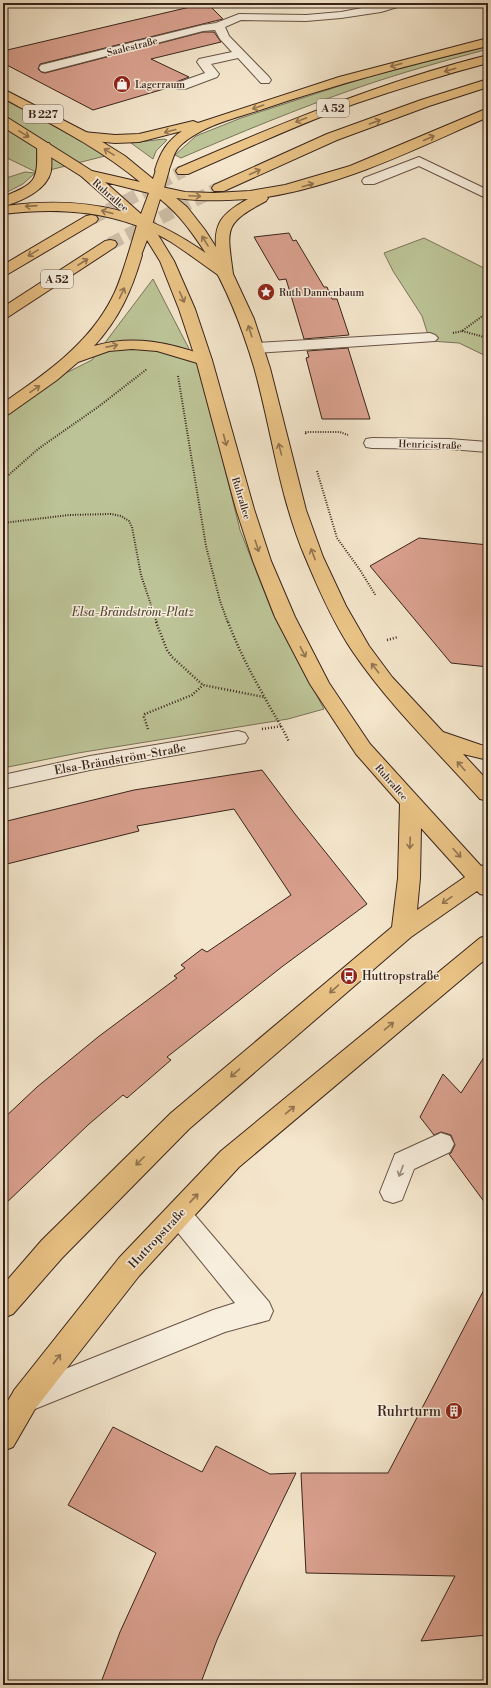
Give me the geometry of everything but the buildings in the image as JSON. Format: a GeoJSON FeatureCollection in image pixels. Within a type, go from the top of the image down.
{"type":"FeatureCollection","features":[{"type":"Feature","properties":{"kind":"main road"},"geometry":{"type":"LineString","coordinates":[[83,136],[115,139],[140,138],[222,119],[335,82],[422,58],[488,42]]}},
{"type":"Feature","properties":{"kind":"main road","name":"A 52"},"geometry":{"type":"LineString","coordinates":[[183,171],[272,132],[343,104],[488,59]]}},
{"type":"Feature","properties":{"kind":"main road","name":"A 52"},"geometry":{"type":"LineString","coordinates":[[219,188],[332,137],[424,103],[488,83]]}},
{"type":"Feature","properties":{"kind":"main road","name":"B 227"},"geometry":{"type":"LineString","coordinates":[[3,92],[83,136],[120,159],[157,190]]}},
{"type":"Feature","properties":{"kind":"main road"},"geometry":{"type":"LineString","coordinates":[[86,173],[176,195],[209,197],[270,194],[322,181],[361,167],[488,112]]}},
{"type":"Feature","properties":{"kind":"main road"},"geometry":{"type":"LineString","coordinates":[[3,411],[51,378],[75,358],[101,327],[117,304],[128,281],[144,224],[157,190],[168,152],[178,141],[192,132],[222,119]]}},
{"type":"Feature","properties":{"kind":"main road","name":"Ruhrallee"},"geometry":{"type":"LineString","coordinates":[[3,121],[86,173],[144,224],[167,261],[187,308],[204,360],[214,403],[245,509],[262,561],[285,617],[320,684],[363,749],[411,804],[485,879]]}},
{"type":"Feature","properties":{"kind":"main road"},"geometry":{"type":"LineString","coordinates":[[3,202],[29,189],[40,180],[44,171],[44,146]]}},
{"type":"Feature","properties":{"kind":"main road"},"geometry":{"type":"LineString","coordinates":[[157,190],[182,210],[193,224],[226,274],[239,301],[256,348],[297,510],[314,557],[330,592],[360,648],[385,682],[488,794]]}},
{"type":"Feature","properties":{"kind":"main road"},"geometry":{"type":"LineString","coordinates":[[226,274],[221,235],[223,228],[236,211],[270,194]]}},
{"type":"Feature","properties":{"kind":"main road"},"geometry":{"type":"LineString","coordinates":[[3,210],[46,205],[88,208],[110,212],[157,229],[178,240],[226,274]]}},
{"type":"Feature","properties":{"kind":"main road"},"geometry":{"type":"LineString","coordinates":[[3,272],[91,219]]}},
{"type":"Feature","properties":{"kind":"main road","name":"A 52"},"geometry":{"type":"LineString","coordinates":[[3,314],[110,244]]}},
{"type":"Feature","properties":{"kind":"main road"},"geometry":{"type":"LineString","coordinates":[[75,358],[107,347],[123,344],[144,343],[166,354],[183,352],[204,360]]}},
{"type":"Feature","properties":{"kind":"main road"},"geometry":{"type":"LineString","coordinates":[[435,736],[479,752],[488,753]]}},
{"type":"Feature","properties":{"kind":"main road"},"geometry":{"type":"LineString","coordinates":[[404,931],[409,878],[411,804]]}},
{"type":"Feature","properties":{"kind":"main road"},"geometry":{"type":"LineString","coordinates":[[3,1305],[52,1249],[180,1121],[404,931],[485,879]]}},
{"type":"Feature","properties":{"kind":"main road","name":"Huttropstraße"},"geometry":{"type":"LineString","coordinates":[[3,1437],[25,1399],[129,1267],[230,1159],[488,944]]}},
{"type":"Feature","properties":{"kind":"street","name":"Saalestraße"},"geometry":{"type":"LineString","coordinates":[[45,68],[203,28],[219,26],[236,14],[306,18],[381,9],[400,3]]}},
{"type":"Feature","properties":{"kind":"street"},"geometry":{"type":"LineString","coordinates":[[219,26],[224,37],[265,80]]}},
{"type":"Feature","properties":{"kind":"street"},"geometry":{"type":"LineString","coordinates":[[181,86],[213,74],[202,62],[240,54]]}},
{"type":"Feature","properties":{"kind":"street"},"geometry":{"type":"LineString","coordinates":[[369,181],[419,161],[488,195]]}},
{"type":"Feature","properties":{"kind":"street"},"geometry":{"type":"LineString","coordinates":[[256,348],[430,338]]}},
{"type":"Feature","properties":{"kind":"street","name":"Henricistraße"},"geometry":{"type":"LineString","coordinates":[[372,443],[448,444],[488,447]]}},
{"type":"Feature","properties":{"kind":"street","name":"Elsa-Brändström-Straße"},"geometry":{"type":"LineString","coordinates":[[3,782],[25,776],[238,738]]}},
{"type":"Feature","properties":{"kind":"street"},"geometry":{"type":"LineString","coordinates":[[393,1192],[404,1162],[441,1144]]}},
{"type":"Feature","properties":{"kind":"street"},"geometry":{"type":"LineString","coordinates":[[25,1399],[223,1319],[259,1311],[178,1215]]}},
{"type":"Feature","properties":{"kind":"path"},"geometry":{"type":"LineString","coordinates":[[430,338],[462,331],[488,312]]}},
{"type":"Feature","properties":{"kind":"path"},"geometry":{"type":"LineString","coordinates":[[462,331],[488,338]]}},
{"type":"Feature","properties":{"kind":"path"},"geometry":{"type":"LineString","coordinates":[[3,480],[38,449],[98,407],[166,354],[178,376],[205,538],[220,601],[238,648],[264,697],[282,726],[289,742]]}},
{"type":"Feature","properties":{"kind":"path"},"geometry":{"type":"LineString","coordinates":[[307,438],[305,432],[340,432],[372,443]]}},
{"type":"Feature","properties":{"kind":"path"},"geometry":{"type":"LineString","coordinates":[[315,465],[337,538],[360,570],[376,596]]}},
{"type":"Feature","properties":{"kind":"path"},"geometry":{"type":"LineString","coordinates":[[3,523],[69,515],[111,514],[121,516],[129,521],[132,527],[141,575],[167,650],[179,664],[203,685],[264,697]]}},
{"type":"Feature","properties":{"kind":"path"},"geometry":{"type":"LineString","coordinates":[[155,752],[144,717],[145,714],[192,695],[203,685]]}},
{"type":"Feature","properties":{"kind":"green space"},"geometry":{"type":"Polygon","coordinates":[[[488,46],[488,49],[406,72],[335,96],[181,158],[175,155],[196,136],[241,118],[367,77],[488,46]]]}},
{"type":"Feature","properties":{"kind":"green space"},"geometry":{"type":"Polygon","coordinates":[[[3,93],[82,136],[105,156],[38,173],[3,156],[3,93]]]}},
{"type":"Feature","properties":{"kind":"green space"},"geometry":{"type":"Polygon","coordinates":[[[164,139],[167,140],[156,151],[153,159],[131,143],[164,139]]]}},
{"type":"Feature","properties":{"kind":"green space"},"geometry":{"type":"Polygon","coordinates":[[[25,172],[35,173],[23,184],[3,194],[3,179],[25,172]]]}},
{"type":"Feature","properties":{"kind":"green space"},"geometry":{"type":"Polygon","coordinates":[[[424,238],[488,270],[488,357],[459,343],[430,341],[422,316],[393,271],[384,253],[424,238]]]}},
{"type":"Feature","properties":{"kind":"green space","name":"Elsa-Brändström-Platz"},"geometry":{"type":"Polygon","coordinates":[[[153,279],[201,372],[240,530],[273,614],[324,709],[288,719],[78,753],[3,768],[3,414],[52,380],[92,360],[153,279]]]}},
{"type":"Feature","properties":{"kind":"tunnel"},"geometry":{"type":"LineString","coordinates":[[91,219],[183,171]]}},
{"type":"Feature","properties":{"kind":"tunnel"},"geometry":{"type":"LineString","coordinates":[[110,244],[219,188]]}},
{"type":"Feature","properties":{"kind":"place","name":"Lagerraum"},"geometry":{"type":"Point","coordinates":[122,84]}},
{"type":"Feature","properties":{"kind":"place","name":"Ruth Dannenbaum"},"geometry":{"type":"Point","coordinates":[266,292]}},
{"type":"Feature","properties":{"kind":"place","name":"Huttropstraße"},"geometry":{"type":"Point","coordinates":[349,976]}},
{"type":"Feature","properties":{"kind":"place","name":"Ruhrturm"},"geometry":{"type":"Point","coordinates":[454,1411]}}]}
